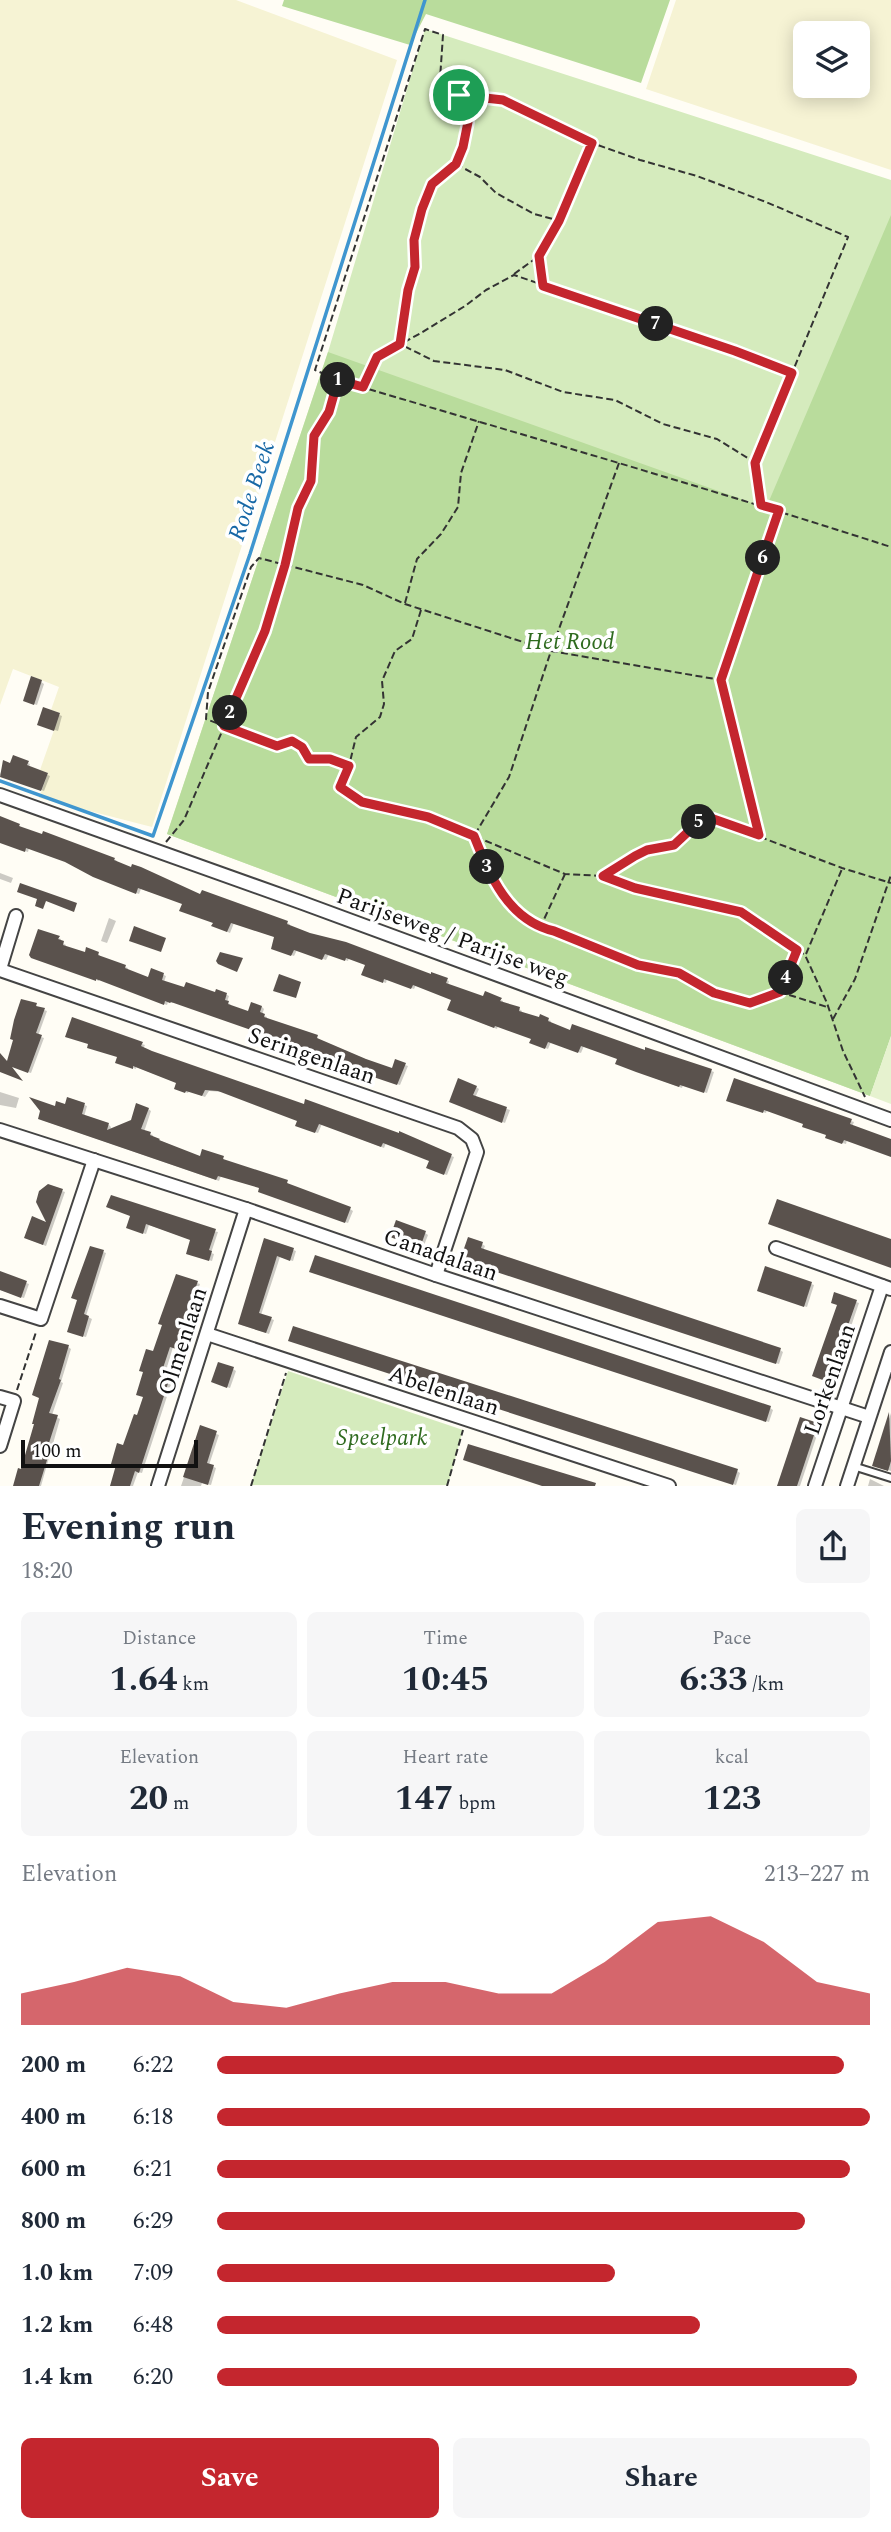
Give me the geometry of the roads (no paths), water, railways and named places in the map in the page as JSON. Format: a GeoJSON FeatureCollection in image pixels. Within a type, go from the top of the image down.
{"type":"FeatureCollection","features":[{"type":"Feature","properties":{"kind":"street","name":"Parijseweg / Parijse weg"},"geometry":{"type":"LineString","coordinates":[[0,794],[891,1120]]}},
{"type":"Feature","properties":{"kind":"street"},"geometry":{"type":"LineString","coordinates":[[0,969],[16,916]]}},
{"type":"Feature","properties":{"kind":"street","name":"Seringenlaan"},"geometry":{"type":"LineString","coordinates":[[0,969],[458,1128],[472,1139],[477,1152],[436,1275]]}},
{"type":"Feature","properties":{"kind":"street","name":"Canadalaan"},"geometry":{"type":"LineString","coordinates":[[0,1130],[246,1209],[436,1275],[869,1417]]}},
{"type":"Feature","properties":{"kind":"street"},"geometry":{"type":"LineString","coordinates":[[0,1306],[41,1319],[94,1160]]}},
{"type":"Feature","properties":{"kind":"street","name":"Olmenlaan"},"geometry":{"type":"LineString","coordinates":[[159,1486],[246,1209]]}},
{"type":"Feature","properties":{"kind":"street"},"geometry":{"type":"LineString","coordinates":[[776,1248],[887,1287]]}},
{"type":"Feature","properties":{"kind":"street","name":"Lorkenlaan"},"geometry":{"type":"LineString","coordinates":[[815,1486],[887,1287]]}},
{"type":"Feature","properties":{"kind":"street","name":"Abelenlaan"},"geometry":{"type":"LineString","coordinates":[[207,1334],[669,1486]]}},
{"type":"Feature","properties":{"kind":"street"},"geometry":{"type":"LineString","coordinates":[[847,1486],[891,1352]]}},
{"type":"Feature","properties":{"kind":"street"},"geometry":{"type":"LineString","coordinates":[[0,1396],[14,1401],[0,1446]]}},
{"type":"Feature","properties":{"kind":"lane"},"geometry":{"type":"LineString","coordinates":[[853,1466],[891,1478]]}},
{"type":"Feature","properties":{"kind":"waterway","name":"Rode Beek"},"geometry":{"type":"LineString","coordinates":[[0,781],[153,836],[250,554],[425,0]]}},
{"type":"Feature","properties":{"kind":"park label","name":"Het Rood"},"geometry":{"type":"Point","coordinates":[570,641]}},
{"type":"Feature","properties":{"kind":"park label","name":"Speelpark"},"geometry":{"type":"Point","coordinates":[382,1437]}}]}
